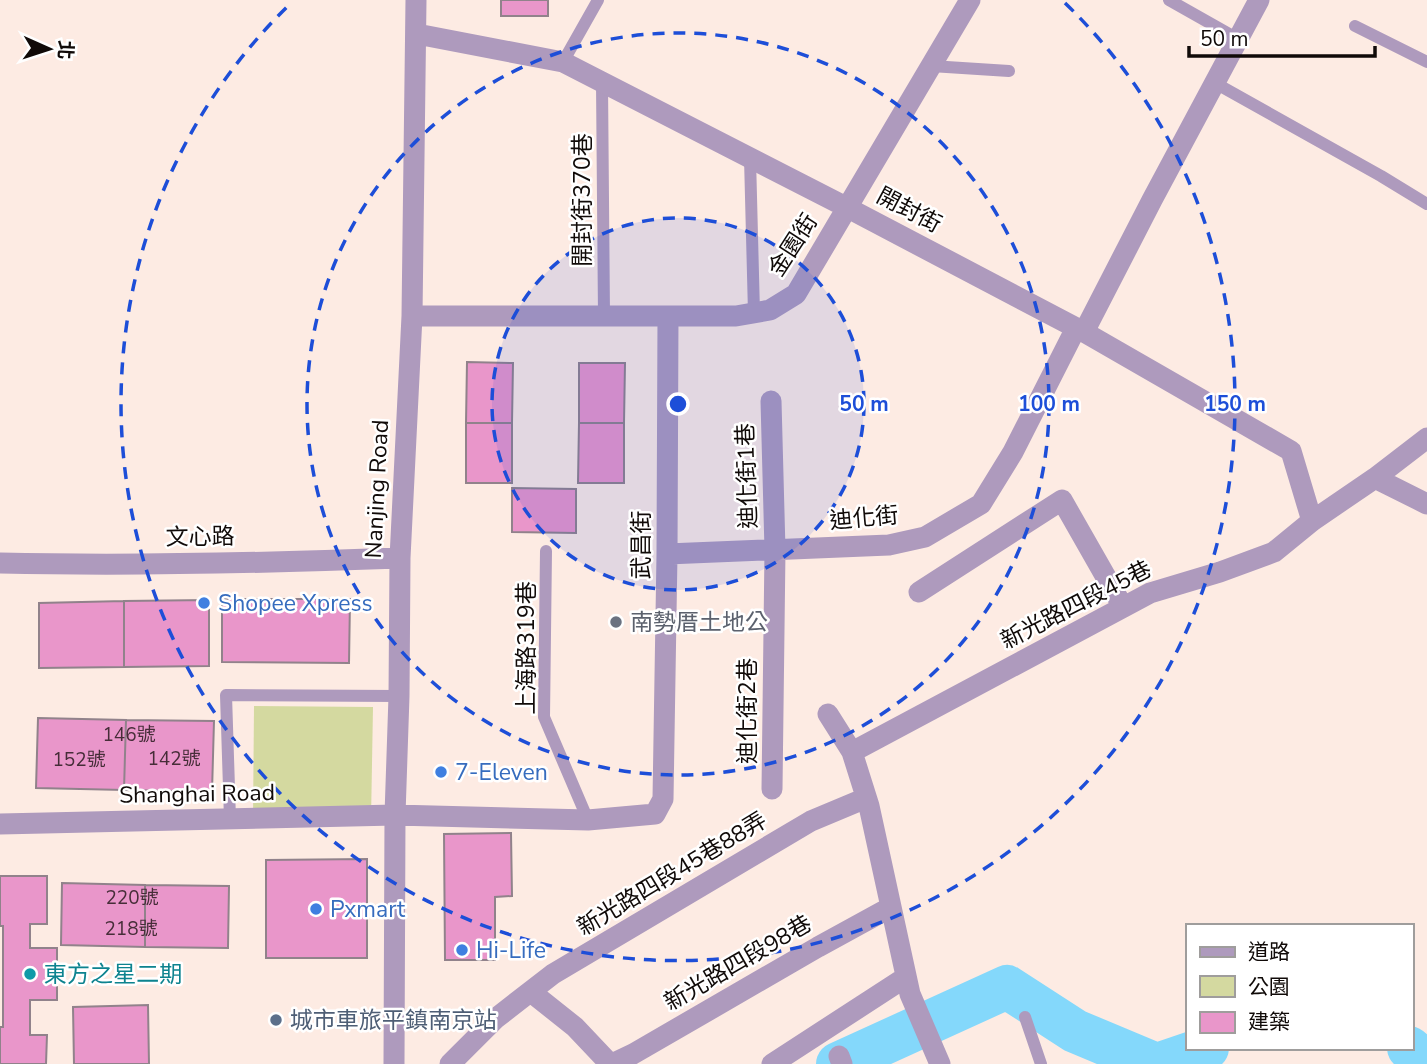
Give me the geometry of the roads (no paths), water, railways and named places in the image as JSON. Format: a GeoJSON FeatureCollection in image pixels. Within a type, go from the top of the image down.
{"type":"FeatureCollection","features":[{"type":"Feature","properties":{"kind":"street","name":"Nanjing Road"},"geometry":{"type":"LineString","coordinates":[[394,1064],[400,558],[412,316],[416,0]]}},
{"type":"Feature","properties":{"kind":"street","name":"金園街"},"geometry":{"type":"LineString","coordinates":[[412,316],[736,316],[770,310],[796,294],[970,0]]}},
{"type":"Feature","properties":{"kind":"street","name":"迪化街"},"geometry":{"type":"LineString","coordinates":[[667,554],[889,545],[925,537],[981,504],[1013,452],[1152,200],[1259,0]]}},
{"type":"Feature","properties":{"kind":"street","name":"開封街"},"geometry":{"type":"LineString","coordinates":[[417,34],[563,62],[1080,330],[1291,451],[1312,521]]}},
{"type":"Feature","properties":{"kind":"street","name":"武昌街"},"geometry":{"type":"LineString","coordinates":[[655,814],[663,799],[667,316]]}},
{"type":"Feature","properties":{"kind":"street","name":"迪化街1巷"},"geometry":{"type":"LineString","coordinates":[[771,401],[775,550]]}},
{"type":"Feature","properties":{"kind":"street","name":"新光路四段45巷"},"geometry":{"type":"LineString","coordinates":[[852,752],[1150,593],[1274,552],[1312,521],[1427,438]]}},
{"type":"Feature","properties":{"kind":"street"},"geometry":{"type":"LineString","coordinates":[[1375,478],[1427,504]]}},
{"type":"Feature","properties":{"kind":"street"},"geometry":{"type":"LineString","coordinates":[[919,592],[1062,500],[1123,607]]}},
{"type":"Feature","properties":{"kind":"street","name":"迪化街2巷"},"geometry":{"type":"LineString","coordinates":[[772,789],[775,550]]}},
{"type":"Feature","properties":{"kind":"street","name":"文心路"},"geometry":{"type":"LineString","coordinates":[[0,563],[79,565],[400,558]]}},
{"type":"Feature","properties":{"kind":"street"},"geometry":{"type":"LineString","coordinates":[[828,714],[852,752],[866,798],[908,986],[936,1056]]}},
{"type":"Feature","properties":{"kind":"street","name":"新光路四段45巷88弄"},"geometry":{"type":"LineString","coordinates":[[450,1064],[495,1019],[554,975],[811,821],[866,798]]}},
{"type":"Feature","properties":{"kind":"street","name":"Shanghai Road"},"geometry":{"type":"LineString","coordinates":[[0,824],[396,815],[587,820],[655,814]]}},
{"type":"Feature","properties":{"kind":"street","name":"新光路四段98巷"},"geometry":{"type":"LineString","coordinates":[[531,992],[575,1027],[611,1064],[891,907]]}},
{"type":"Feature","properties":{"kind":"street"},"geometry":{"type":"LineString","coordinates":[[772,1064],[908,986]]}},
{"type":"Feature","properties":{"kind":"lane"},"geometry":{"type":"LineString","coordinates":[[563,62],[598,0]]}},
{"type":"Feature","properties":{"kind":"lane"},"geometry":{"type":"LineString","coordinates":[[1169,0],[1238,39]]}},
{"type":"Feature","properties":{"kind":"lane"},"geometry":{"type":"LineString","coordinates":[[1355,26],[1427,62]]}},
{"type":"Feature","properties":{"kind":"lane"},"geometry":{"type":"LineString","coordinates":[[932,66],[1009,71]]}},
{"type":"Feature","properties":{"kind":"lane","name":"開封街370巷"},"geometry":{"type":"LineString","coordinates":[[602,83],[604,316]]}},
{"type":"Feature","properties":{"kind":"lane"},"geometry":{"type":"LineString","coordinates":[[1215,83],[1427,204]]}},
{"type":"Feature","properties":{"kind":"lane"},"geometry":{"type":"LineString","coordinates":[[750,158],[754,313]]}},
{"type":"Feature","properties":{"kind":"lane","name":"上海路319巷"},"geometry":{"type":"LineString","coordinates":[[546,551],[544,717],[587,820]]}},
{"type":"Feature","properties":{"kind":"lane"},"geometry":{"type":"LineString","coordinates":[[230,819],[226,695],[399,696]]}},
{"type":"Feature","properties":{"kind":"lane"},"geometry":{"type":"LineString","coordinates":[[1025,1017],[1041,1064]]}},
{"type":"Feature","properties":{"kind":"waterway"},"geometry":{"type":"LineString","coordinates":[[838,1064],[1007,987],[1075,1031],[1154,1064]]}},
{"type":"Feature","properties":{"kind":"waterway"},"geometry":{"type":"LineString","coordinates":[[1160,1064],[1201,1050]]}},
{"type":"Feature","properties":{"kind":"waterway"},"geometry":{"type":"LineString","coordinates":[[1411,1050],[1427,1063]]}},
{"type":"Feature","properties":{"kind":"place","name":"Shopee Xpress"},"geometry":{"type":"Point","coordinates":[204,603]}},
{"type":"Feature","properties":{"kind":"place","name":"南勢厝土地公"},"geometry":{"type":"Point","coordinates":[616,622]}},
{"type":"Feature","properties":{"kind":"place","name":"7-Eleven"},"geometry":{"type":"Point","coordinates":[441,772]}},
{"type":"Feature","properties":{"kind":"place","name":"Pxmart"},"geometry":{"type":"Point","coordinates":[316,909]}},
{"type":"Feature","properties":{"kind":"place","name":"Hi-Life"},"geometry":{"type":"Point","coordinates":[462,950]}},
{"type":"Feature","properties":{"kind":"place","name":"東方之星二期"},"geometry":{"type":"Point","coordinates":[30,974]}},
{"type":"Feature","properties":{"kind":"place","name":"城市車旅平鎮南京站"},"geometry":{"type":"Point","coordinates":[276,1020]}}]}
